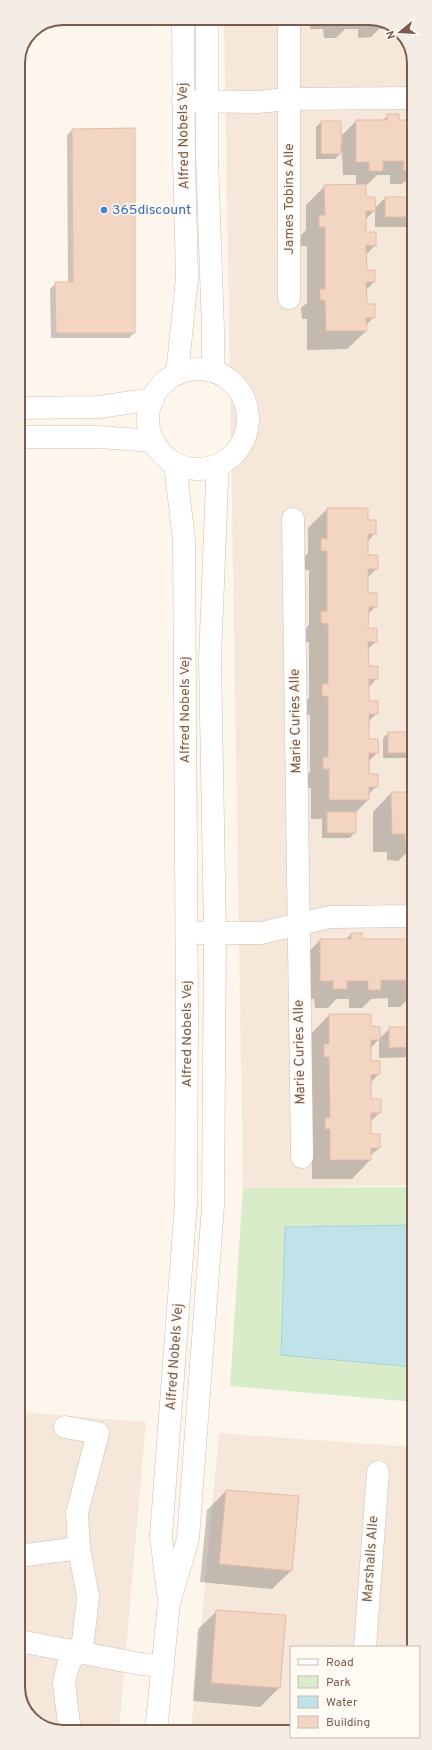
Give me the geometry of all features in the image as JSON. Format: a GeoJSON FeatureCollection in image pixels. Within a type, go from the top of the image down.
{"type":"FeatureCollection","features":[{"type":"Feature","properties":{"kind":"street","name":"Alfred Nobels Vej"},"geometry":{"type":"LineString","coordinates":[[177,374],[187,278],[183,101],[183,25]]}},
{"type":"Feature","properties":{"kind":"street","name":"Alfred Nobels Vej"},"geometry":{"type":"LineString","coordinates":[[207,25],[210,279],[213,330],[213,371]]}},
{"type":"Feature","properties":{"kind":"street","name":"James Tobins Alle"},"geometry":{"type":"LineString","coordinates":[[289,25],[289,298]]}},
{"type":"Feature","properties":{"kind":"street"},"geometry":{"type":"LineString","coordinates":[[183,101],[257,102],[289,99],[407,98]]}},
{"type":"Feature","properties":{"kind":"street"},"geometry":{"type":"LineString","coordinates":[[200,369],[213,371],[236,386],[248,411],[248,426],[243,441],[235,453],[217,466],[198,470],[186,468],[175,464],[162,454],[153,441],[148,427],[148,413],[152,398],[162,384],[177,374],[188,370],[200,369]]}},
{"type":"Feature","properties":{"kind":"street"},"geometry":{"type":"LineString","coordinates":[[25,408],[99,407],[152,398]]}},
{"type":"Feature","properties":{"kind":"street"},"geometry":{"type":"LineString","coordinates":[[25,437],[99,437],[153,441]]}},
{"type":"Feature","properties":{"kind":"street","name":"Alfred Nobels Vej"},"geometry":{"type":"LineString","coordinates":[[169,1602],[161,1536],[186,1203],[187,933],[184,540],[175,464]]}},
{"type":"Feature","properties":{"kind":"street","name":"Alfred Nobels Vej"},"geometry":{"type":"LineString","coordinates":[[157,1725],[169,1602],[188,1539],[213,1206],[215,933],[210,659],[217,466]]}},
{"type":"Feature","properties":{"kind":"street","name":"Marie Curies Alle"},"geometry":{"type":"LineString","coordinates":[[293,519],[302,1157]]}},
{"type":"Feature","properties":{"kind":"street"},"geometry":{"type":"LineString","coordinates":[[187,933],[261,933],[330,917],[407,916]]}},
{"type":"Feature","properties":{"kind":"street"},"geometry":{"type":"LineString","coordinates":[[65,1427],[98,1433],[77,1513],[79,1548],[88,1597],[83,1641],[74,1653],[68,1665],[64,1683],[69,1725]]}},
{"type":"Feature","properties":{"kind":"street","name":"Marshalls Alle"},"geometry":{"type":"LineString","coordinates":[[365,1646],[378,1472]]}},
{"type":"Feature","properties":{"kind":"street"},"geometry":{"type":"LineString","coordinates":[[25,1555],[79,1548]]}},
{"type":"Feature","properties":{"kind":"street"},"geometry":{"type":"LineString","coordinates":[[25,1642],[74,1653],[162,1666]]}},
{"type":"Feature","properties":{"kind":"shaded area"},"geometry":{"type":"Polygon","coordinates":[[[224,25],[371,25],[379,26],[388,30],[398,38],[404,49],[407,63],[407,1185],[243,1188],[224,25]]]}},
{"type":"Feature","properties":{"kind":"shaded area"},"geometry":{"type":"Polygon","coordinates":[[[25,1412],[146,1422],[120,1725],[53,1724],[42,1719],[33,1710],[28,1701],[25,1687],[25,1412]]]}},
{"type":"Feature","properties":{"kind":"shaded area"},"geometry":{"type":"Polygon","coordinates":[[[219,1433],[407,1446],[407,1646],[290,1646],[290,1725],[192,1725],[219,1433]]]}},
{"type":"Feature","properties":{"kind":"green space"},"geometry":{"type":"Polygon","coordinates":[[[407,1187],[407,1401],[230,1386],[243,1188],[407,1187]]]}},
{"type":"Feature","properties":{"kind":"water"},"geometry":{"type":"Polygon","coordinates":[[[407,1225],[407,1366],[281,1355],[285,1227],[407,1225]]]}},
{"type":"Feature","properties":{"kind":"building"},"geometry":{"type":"Polygon","coordinates":[[[387,114],[399,114],[399,120],[407,120],[407,171],[403,171],[404,161],[383,161],[383,171],[369,171],[369,162],[356,162],[356,120],[387,120],[387,114]]]}},
{"type":"Feature","properties":{"kind":"building"},"geometry":{"type":"Polygon","coordinates":[[[321,121],[341,121],[341,154],[321,154],[321,121]]]}},
{"type":"Feature","properties":{"kind":"building","name":"365discount"},"geometry":{"type":"Polygon","coordinates":[[[135,128],[135,333],[56,333],[55,282],[73,282],[72,129],[135,128]]]}},
{"type":"Feature","properties":{"kind":"building"},"geometry":{"type":"Polygon","coordinates":[[[366,184],[366,197],[375,197],[376,211],[366,211],[366,232],[376,232],[376,246],[366,245],[367,270],[375,270],[375,282],[366,282],[367,304],[375,304],[375,318],[366,318],[367,331],[326,331],[325,300],[320,300],[320,289],[325,289],[325,227],[319,227],[319,215],[325,215],[324,185],[366,184]]]}},
{"type":"Feature","properties":{"kind":"building"},"geometry":{"type":"Polygon","coordinates":[[[385,197],[407,197],[407,217],[385,217],[385,197]]]}},
{"type":"Feature","properties":{"kind":"building"},"geometry":{"type":"Polygon","coordinates":[[[327,508],[368,508],[368,520],[376,520],[376,534],[368,534],[368,555],[378,555],[378,569],[368,569],[368,593],[377,593],[377,607],[369,607],[368,628],[377,628],[377,642],[368,642],[369,666],[378,666],[378,679],[369,679],[369,701],[378,701],[378,714],[369,714],[369,739],[378,739],[379,753],[369,753],[369,774],[378,774],[378,787],[369,787],[369,800],[329,800],[329,769],[323,769],[323,757],[328,757],[328,696],[322,696],[322,684],[328,684],[328,624],[321,623],[321,611],[327,611],[327,551],[321,551],[321,538],[327,539],[327,508]]]}},
{"type":"Feature","properties":{"kind":"building"},"geometry":{"type":"Polygon","coordinates":[[[388,732],[407,732],[407,753],[388,753],[388,732]]]}},
{"type":"Feature","properties":{"kind":"building"},"geometry":{"type":"Polygon","coordinates":[[[391,792],[407,792],[407,842],[405,842],[405,834],[392,834],[391,792]]]}},
{"type":"Feature","properties":{"kind":"building"},"geometry":{"type":"Polygon","coordinates":[[[327,812],[356,812],[356,833],[327,833],[327,812]]]}},
{"type":"Feature","properties":{"kind":"building"},"geometry":{"type":"Polygon","coordinates":[[[351,933],[362,933],[362,939],[407,939],[407,988],[406,980],[381,980],[381,990],[368,990],[368,981],[347,981],[347,989],[333,989],[333,981],[320,981],[320,939],[351,939],[351,933]]]}},
{"type":"Feature","properties":{"kind":"building"},"geometry":{"type":"Polygon","coordinates":[[[329,1014],[371,1014],[371,1026],[380,1027],[380,1040],[371,1040],[371,1061],[380,1061],[380,1074],[371,1075],[371,1099],[381,1099],[381,1113],[371,1113],[371,1134],[380,1134],[380,1148],[371,1148],[371,1160],[330,1160],[330,1129],[325,1129],[325,1118],[330,1118],[329,1057],[324,1057],[324,1044],[329,1044],[329,1014]]]}},
{"type":"Feature","properties":{"kind":"building"},"geometry":{"type":"Polygon","coordinates":[[[389,1027],[407,1027],[407,1047],[389,1048],[389,1027]]]}},
{"type":"Feature","properties":{"kind":"building"},"geometry":{"type":"Polygon","coordinates":[[[226,1490],[299,1496],[292,1571],[219,1564],[226,1490]]]}},
{"type":"Feature","properties":{"kind":"building"},"geometry":{"type":"Polygon","coordinates":[[[216,1610],[286,1615],[280,1688],[211,1683],[216,1610]]]}},
{"type":"Feature","properties":{"kind":"place","name":"365discount"},"geometry":{"type":"Point","coordinates":[104,210]}}]}
